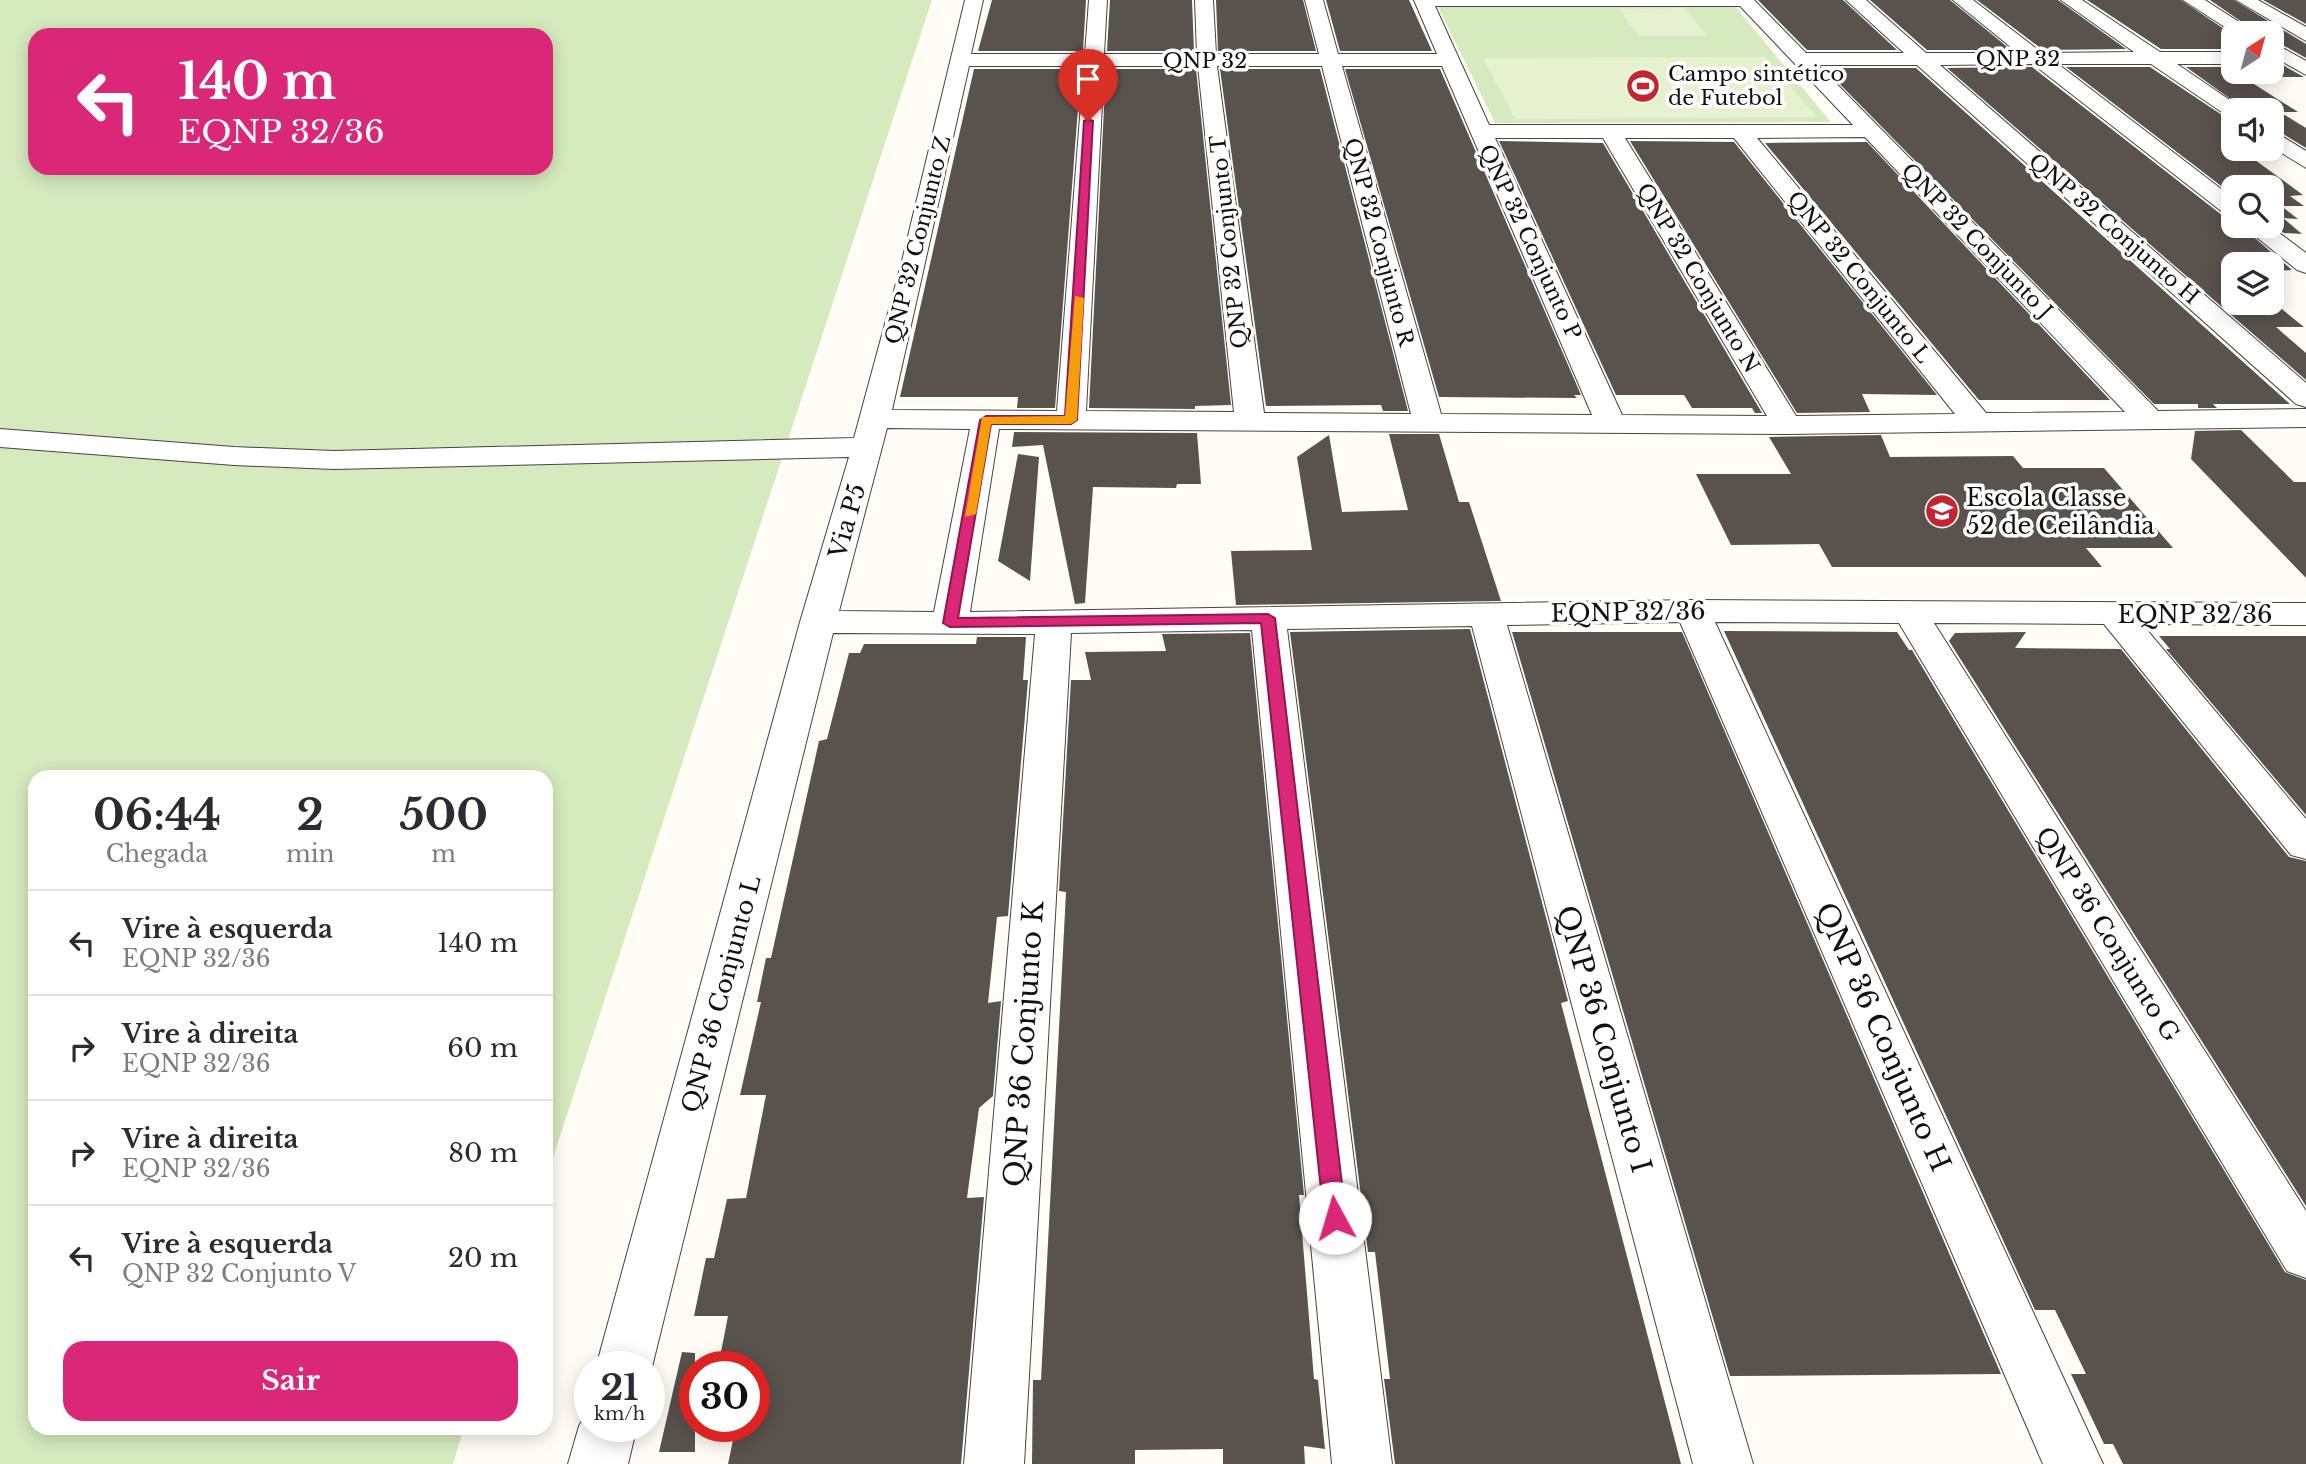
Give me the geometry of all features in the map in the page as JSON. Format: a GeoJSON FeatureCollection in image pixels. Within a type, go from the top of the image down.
{"type":"FeatureCollection","features":[{"type":"Feature","properties":{"kind":"street","name":"QNP 32 Conjunto Z"},"geometry":{"type":"LineString","coordinates":[[871,433],[974,0]]}},
{"type":"Feature","properties":{"kind":"street"},"geometry":{"type":"LineString","coordinates":[[1071,420],[1097,0]]}},
{"type":"Feature","properties":{"kind":"street","name":"QNP 32 Conjunto T"},"geometry":{"type":"LineString","coordinates":[[1204,0],[1207,61],[1250,422]]}},
{"type":"Feature","properties":{"kind":"street","name":"QNP 32 Conjunto R"},"geometry":{"type":"LineString","coordinates":[[1314,0],[1429,424]]}},
{"type":"Feature","properties":{"kind":"street"},"geometry":{"type":"LineString","coordinates":[[1423,0],[1745,1]]}},
{"type":"Feature","properties":{"kind":"street","name":"QNP 32 Conjunto P"},"geometry":{"type":"LineString","coordinates":[[1423,0],[1611,424]]}},
{"type":"Feature","properties":{"kind":"street","name":"QNP 32 Conjunto H"},"geometry":{"type":"LineString","coordinates":[[1855,0],[2306,398]]}},
{"type":"Feature","properties":{"kind":"street"},"geometry":{"type":"LineString","coordinates":[[1962,0],[2221,200]]}},
{"type":"Feature","properties":{"kind":"street"},"geometry":{"type":"LineString","coordinates":[[2070,0],[2221,103]]}},
{"type":"Feature","properties":{"kind":"street"},"geometry":{"type":"LineString","coordinates":[[2192,0],[2227,21]]}},
{"type":"Feature","properties":{"kind":"street"},"geometry":{"type":"LineString","coordinates":[[2245,0],[2306,35]]}},
{"type":"Feature","properties":{"kind":"street","name":"QNP 32 Conjunto J"},"geometry":{"type":"LineString","coordinates":[[1745,1],[2152,422]]}},
{"type":"Feature","properties":{"kind":"street","name":"QNP 32"},"geometry":{"type":"LineString","coordinates":[[1802,59],[2221,58]]}},
{"type":"Feature","properties":{"kind":"street","name":"QNP 32"},"geometry":{"type":"LineString","coordinates":[[961,60],[1449,60]]}},
{"type":"Feature","properties":{"kind":"street","name":"QNP 32 Conjunto L"},"geometry":{"type":"LineString","coordinates":[[1740,131],[1978,423]]}},
{"type":"Feature","properties":{"kind":"street"},"geometry":{"type":"LineString","coordinates":[[1480,132],[1870,131]]}},
{"type":"Feature","properties":{"kind":"street","name":"QNP 32 Conjunto N"},"geometry":{"type":"LineString","coordinates":[[1610,132],[1787,425]]}},
{"type":"Feature","properties":{"kind":"street"},"geometry":{"type":"LineString","coordinates":[[2284,145],[2306,161]]}},
{"type":"Feature","properties":{"kind":"street"},"geometry":{"type":"LineString","coordinates":[[2271,238],[2306,265]]}},
{"type":"Feature","properties":{"kind":"street"},"geometry":{"type":"LineString","coordinates":[[0,438],[234,456],[334,460],[871,433],[986,420],[1787,425],[2306,418]]}},
{"type":"Feature","properties":{"kind":"street"},"geometry":{"type":"LineString","coordinates":[[950,623],[986,420]]}},
{"type":"Feature","properties":{"kind":"street","name":"Via P5"},"geometry":{"type":"LineString","coordinates":[[818,622],[871,433]]}},
{"type":"Feature","properties":{"kind":"street","name":"EQNP 32/36"},"geometry":{"type":"LineString","coordinates":[[818,622],[1054,623],[1692,611],[2306,614]]}},
{"type":"Feature","properties":{"kind":"street","name":"QNP 36 Conjunto H"},"geometry":{"type":"LineString","coordinates":[[1692,611],[2073,1464]]}},
{"type":"Feature","properties":{"kind":"street","name":"QNP 36 Conjunto G"},"geometry":{"type":"LineString","coordinates":[[1910,612],[2306,1256]]}},
{"type":"Feature","properties":{"kind":"street","name":"QNP 36 Conjunto I"},"geometry":{"type":"LineString","coordinates":[[1486,613],[1723,1464]]}},
{"type":"Feature","properties":{"kind":"street"},"geometry":{"type":"LineString","coordinates":[[2116,615],[2306,846]]}},
{"type":"Feature","properties":{"kind":"street"},"geometry":{"type":"LineString","coordinates":[[1268,618],[1362,1464]]}},
{"type":"Feature","properties":{"kind":"street","name":"QNP 36 Conjunto L"},"geometry":{"type":"LineString","coordinates":[[628,1351],[818,622]]}},
{"type":"Feature","properties":{"kind":"street","name":"QNP 36 Conjunto K"},"geometry":{"type":"LineString","coordinates":[[994,1464],[1054,623]]}},
{"type":"Feature","properties":{"kind":"street"},"geometry":{"type":"LineString","coordinates":[[598,1464],[604,1442]]}},
{"type":"Feature","properties":{"kind":"green space"},"geometry":{"type":"Polygon","coordinates":[[[0,0],[932,0],[553,1158],[553,770],[28,770],[28,1435],[462,1435],[453,1464],[0,1464],[0,0]]]}},
{"type":"Feature","properties":{"kind":"green space"},"geometry":{"type":"Polygon","coordinates":[[[1733,4],[1831,122],[1495,123],[1437,5],[1733,4]]]}},
{"type":"Feature","properties":{"kind":"green space"},"geometry":{"type":"Polygon","coordinates":[[[1684,8],[1707,36],[1639,36],[1619,9],[1684,8]]]}},
{"type":"Feature","properties":{"kind":"green space"},"geometry":{"type":"Polygon","coordinates":[[[1765,57],[1817,117],[1515,119],[1483,58],[1765,57]]]}},
{"type":"Feature","properties":{"kind":"building"},"geometry":{"type":"Polygon","coordinates":[[[992,0],[1086,0],[1083,51],[978,51],[992,0]]]}},
{"type":"Feature","properties":{"kind":"building"},"geometry":{"type":"Polygon","coordinates":[[[1110,0],[1192,0],[1194,51],[1107,51],[1110,0]]]}},
{"type":"Feature","properties":{"kind":"building"},"geometry":{"type":"Polygon","coordinates":[[[1216,0],[1303,0],[1316,51],[1218,51],[1216,0]]]}},
{"type":"Feature","properties":{"kind":"building"},"geometry":{"type":"Polygon","coordinates":[[[1326,0],[1409,0],[1432,51],[1340,51],[1326,0]]]}},
{"type":"Feature","properties":{"kind":"building"},"geometry":{"type":"Polygon","coordinates":[[[1758,0],[1843,0],[1897,50],[1807,50],[1758,0]]]}},
{"type":"Feature","properties":{"kind":"building"},"geometry":{"type":"Polygon","coordinates":[[[1870,0],[1950,0],[2011,50],[1927,50],[1870,0]]]}},
{"type":"Feature","properties":{"kind":"building"},"geometry":{"type":"Polygon","coordinates":[[[1977,0],[2058,0],[2126,49],[2043,50],[1977,0]]]}},
{"type":"Feature","properties":{"kind":"building"},"geometry":{"type":"Polygon","coordinates":[[[2087,0],[2181,0],[2221,27],[2221,49],[2161,49],[2087,0]]]}},
{"type":"Feature","properties":{"kind":"building"},"geometry":{"type":"Polygon","coordinates":[[[2210,0],[2234,0],[2268,21],[2241,21],[2210,0]]]}},
{"type":"Feature","properties":{"kind":"building"},"geometry":{"type":"Polygon","coordinates":[[[2263,0],[2306,0],[2306,24],[2263,0]]]}},
{"type":"Feature","properties":{"kind":"building"},"geometry":{"type":"Polygon","coordinates":[[[2284,31],[2306,44],[2306,58],[2284,46],[2284,31]]]}},
{"type":"Feature","properties":{"kind":"building"},"geometry":{"type":"Polygon","coordinates":[[[2284,66],[2304,77],[2284,77],[2284,66]]]}},
{"type":"Feature","properties":{"kind":"building"},"geometry":{"type":"Polygon","coordinates":[[[2032,67],[2221,214],[2221,238],[2255,238],[2271,252],[2221,252],[2221,306],[1947,68],[2032,67]]]}},
{"type":"Feature","properties":{"kind":"building"},"geometry":{"type":"Polygon","coordinates":[[[2066,67],[2150,67],[2221,114],[2221,161],[2256,161],[2276,175],[2221,175],[2221,186],[2066,67]]]}},
{"type":"Feature","properties":{"kind":"building"},"geometry":{"type":"Polygon","coordinates":[[[2186,67],[2221,67],[2221,84],[2254,84],[2276,98],[2229,98],[2186,67]]]}},
{"type":"Feature","properties":{"kind":"building"},"geometry":{"type":"Polygon","coordinates":[[[1824,68],[1916,68],[2290,404],[2213,404],[2217,408],[2198,408],[2198,404],[2154,404],[1824,68]]]}},
{"type":"Feature","properties":{"kind":"building"},"geometry":{"type":"Polygon","coordinates":[[[974,69],[1081,69],[1055,408],[1017,408],[1018,397],[900,397],[974,69]]]}},
{"type":"Feature","properties":{"kind":"building"},"geometry":{"type":"Polygon","coordinates":[[[1106,69],[1196,69],[1231,405],[1195,406],[1195,409],[1089,408],[1106,69]]]}},
{"type":"Feature","properties":{"kind":"building"},"geometry":{"type":"Polygon","coordinates":[[[1220,69],[1320,69],[1408,411],[1383,411],[1381,405],[1266,406],[1220,69]]]}},
{"type":"Feature","properties":{"kind":"building"},"geometry":{"type":"Polygon","coordinates":[[[1345,69],[1440,69],[1581,395],[1574,395],[1577,398],[1439,397],[1345,69]]]}},
{"type":"Feature","properties":{"kind":"building"},"geometry":{"type":"Polygon","coordinates":[[[2284,103],[2298,112],[2284,112],[2284,103]]]}},
{"type":"Feature","properties":{"kind":"building"},"geometry":{"type":"Polygon","coordinates":[[[2284,114],[2306,128],[2306,148],[2284,134],[2284,114]]]}},
{"type":"Feature","properties":{"kind":"building"},"geometry":{"type":"Polygon","coordinates":[[[1499,141],[1603,143],[1762,413],[1755,413],[1752,408],[1692,408],[1684,395],[1616,395],[1499,141]]]}},
{"type":"Feature","properties":{"kind":"building"},"geometry":{"type":"Polygon","coordinates":[[[1630,141],[1734,142],[1937,395],[1862,394],[1870,412],[1797,413],[1630,141]]]}},
{"type":"Feature","properties":{"kind":"building"},"geometry":{"type":"Polygon","coordinates":[[[1867,142],[2110,400],[1979,400],[1765,143],[1867,142]]]}},
{"type":"Feature","properties":{"kind":"building"},"geometry":{"type":"Polygon","coordinates":[[[2284,181],[2303,195],[2290,196],[2304,206],[2284,206],[2284,181]]]}},
{"type":"Feature","properties":{"kind":"building"},"geometry":{"type":"Polygon","coordinates":[[[2284,208],[2298,219],[2284,218],[2284,208]]]}},
{"type":"Feature","properties":{"kind":"building"},"geometry":{"type":"Polygon","coordinates":[[[2284,219],[2302,234],[2284,233],[2284,219]]]}},
{"type":"Feature","properties":{"kind":"building"},"geometry":{"type":"Polygon","coordinates":[[[2284,311],[2304,327],[2276,327],[2306,353],[2306,380],[2231,315],[2284,315],[2284,311]]]}},
{"type":"Feature","properties":{"kind":"building"},"geometry":{"type":"Polygon","coordinates":[[[2241,430],[2294,482],[2306,482],[2306,578],[2191,459],[2195,431],[2241,430]]]}},
{"type":"Feature","properties":{"kind":"building"},"geometry":{"type":"Polygon","coordinates":[[[1014,432],[1197,433],[1201,484],[1177,484],[1176,488],[1093,487],[1085,603],[1075,604],[1043,445],[1012,447],[1014,432]]]}},
{"type":"Feature","properties":{"kind":"building"},"geometry":{"type":"Polygon","coordinates":[[[1389,434],[1439,434],[1459,502],[1469,502],[1501,601],[1236,605],[1231,551],[1312,550],[1297,457],[1329,435],[1342,512],[1408,510],[1389,434]]]}},
{"type":"Feature","properties":{"kind":"building","name":"Escola Classe 52 de Ceilândia"},"geometry":{"type":"Polygon","coordinates":[[[1881,435],[1890,457],[2013,456],[2023,468],[2104,468],[2173,548],[2086,548],[2102,567],[1832,567],[1819,544],[1731,545],[1696,474],[1791,474],[1769,437],[1881,435]]]}},
{"type":"Feature","properties":{"kind":"building"},"geometry":{"type":"Polygon","coordinates":[[[1018,454],[1039,457],[1030,581],[998,561],[1018,454]]]}},
{"type":"Feature","properties":{"kind":"building"},"geometry":{"type":"Polygon","coordinates":[[[1470,629],[1568,1001],[1561,1003],[1681,1464],[1395,1464],[1384,1379],[1390,1379],[1375,1252],[1368,1252],[1290,632],[1470,629]]]}},
{"type":"Feature","properties":{"kind":"building"},"geometry":{"type":"Polygon","coordinates":[[[1724,631],[1897,632],[1909,650],[1912,650],[2285,1272],[2306,1280],[2306,1464],[2123,1464],[2113,1444],[2104,1444],[2071,1374],[2086,1374],[2055,1310],[2035,1310],[1724,631]]]}},
{"type":"Feature","properties":{"kind":"building"},"geometry":{"type":"Polygon","coordinates":[[[1512,632],[1682,632],[2001,1374],[1730,1376],[1512,632]]]}},
{"type":"Feature","properties":{"kind":"building"},"geometry":{"type":"Polygon","coordinates":[[[2026,632],[2015,648],[2121,649],[2289,857],[2306,861],[2306,1206],[1949,641],[1955,633],[2026,632]]]}},
{"type":"Feature","properties":{"kind":"building"},"geometry":{"type":"Polygon","coordinates":[[[1250,633],[1304,1195],[1299,1195],[1314,1379],[1318,1380],[1325,1449],[1304,1446],[1305,1464],[1223,1464],[1223,1449],[1135,1450],[1135,1464],[1032,1464],[1033,1380],[1041,1380],[1066,892],[1059,891],[1071,680],[1091,680],[1085,652],[1166,651],[1162,634],[1250,633]]]}},
{"type":"Feature","properties":{"kind":"building"},"geometry":{"type":"Polygon","coordinates":[[[2159,636],[2306,636],[2306,815],[2166,649],[2170,649],[2159,636]]]}},
{"type":"Feature","properties":{"kind":"building"},"geometry":{"type":"Polygon","coordinates":[[[977,637],[1026,637],[1023,680],[1028,680],[1008,916],[997,917],[988,1003],[1001,1001],[993,1096],[979,1108],[967,1198],[984,1197],[961,1464],[728,1464],[733,1442],[770,1442],[770,1351],[721,1351],[728,1316],[694,1316],[706,1258],[714,1258],[727,1199],[746,1198],[766,1095],[740,1095],[761,1002],[757,1002],[766,958],[771,958],[819,741],[827,739],[849,653],[860,653],[864,644],[976,644],[977,637]]]}},
{"type":"Feature","properties":{"kind":"building"},"geometry":{"type":"Polygon","coordinates":[[[679,1365],[679,1442],[695,1442],[695,1452],[659,1452],[661,1442],[665,1442],[665,1426],[679,1365]]]}},
{"type":"Feature","properties":{"kind":"slow traffic"},"geometry":{"type":"LineString","coordinates":[[969,514],[986,420],[1071,420],[1078,298]]}},
{"type":"Feature","properties":{"kind":"place","name":"Campo sintético de Futebol"},"geometry":{"type":"Point","coordinates":[1643,86]}},
{"type":"Feature","properties":{"kind":"place","name":"Escola Classe 52 de Ceilândia"},"geometry":{"type":"Point","coordinates":[1942,511]}},
{"type":"Feature","properties":{"kind":"route"},"geometry":{"type":"LineString","coordinates":[[1088,121],[1071,420],[986,420],[950,623],[1268,618],[1335,1218]]}}]}
